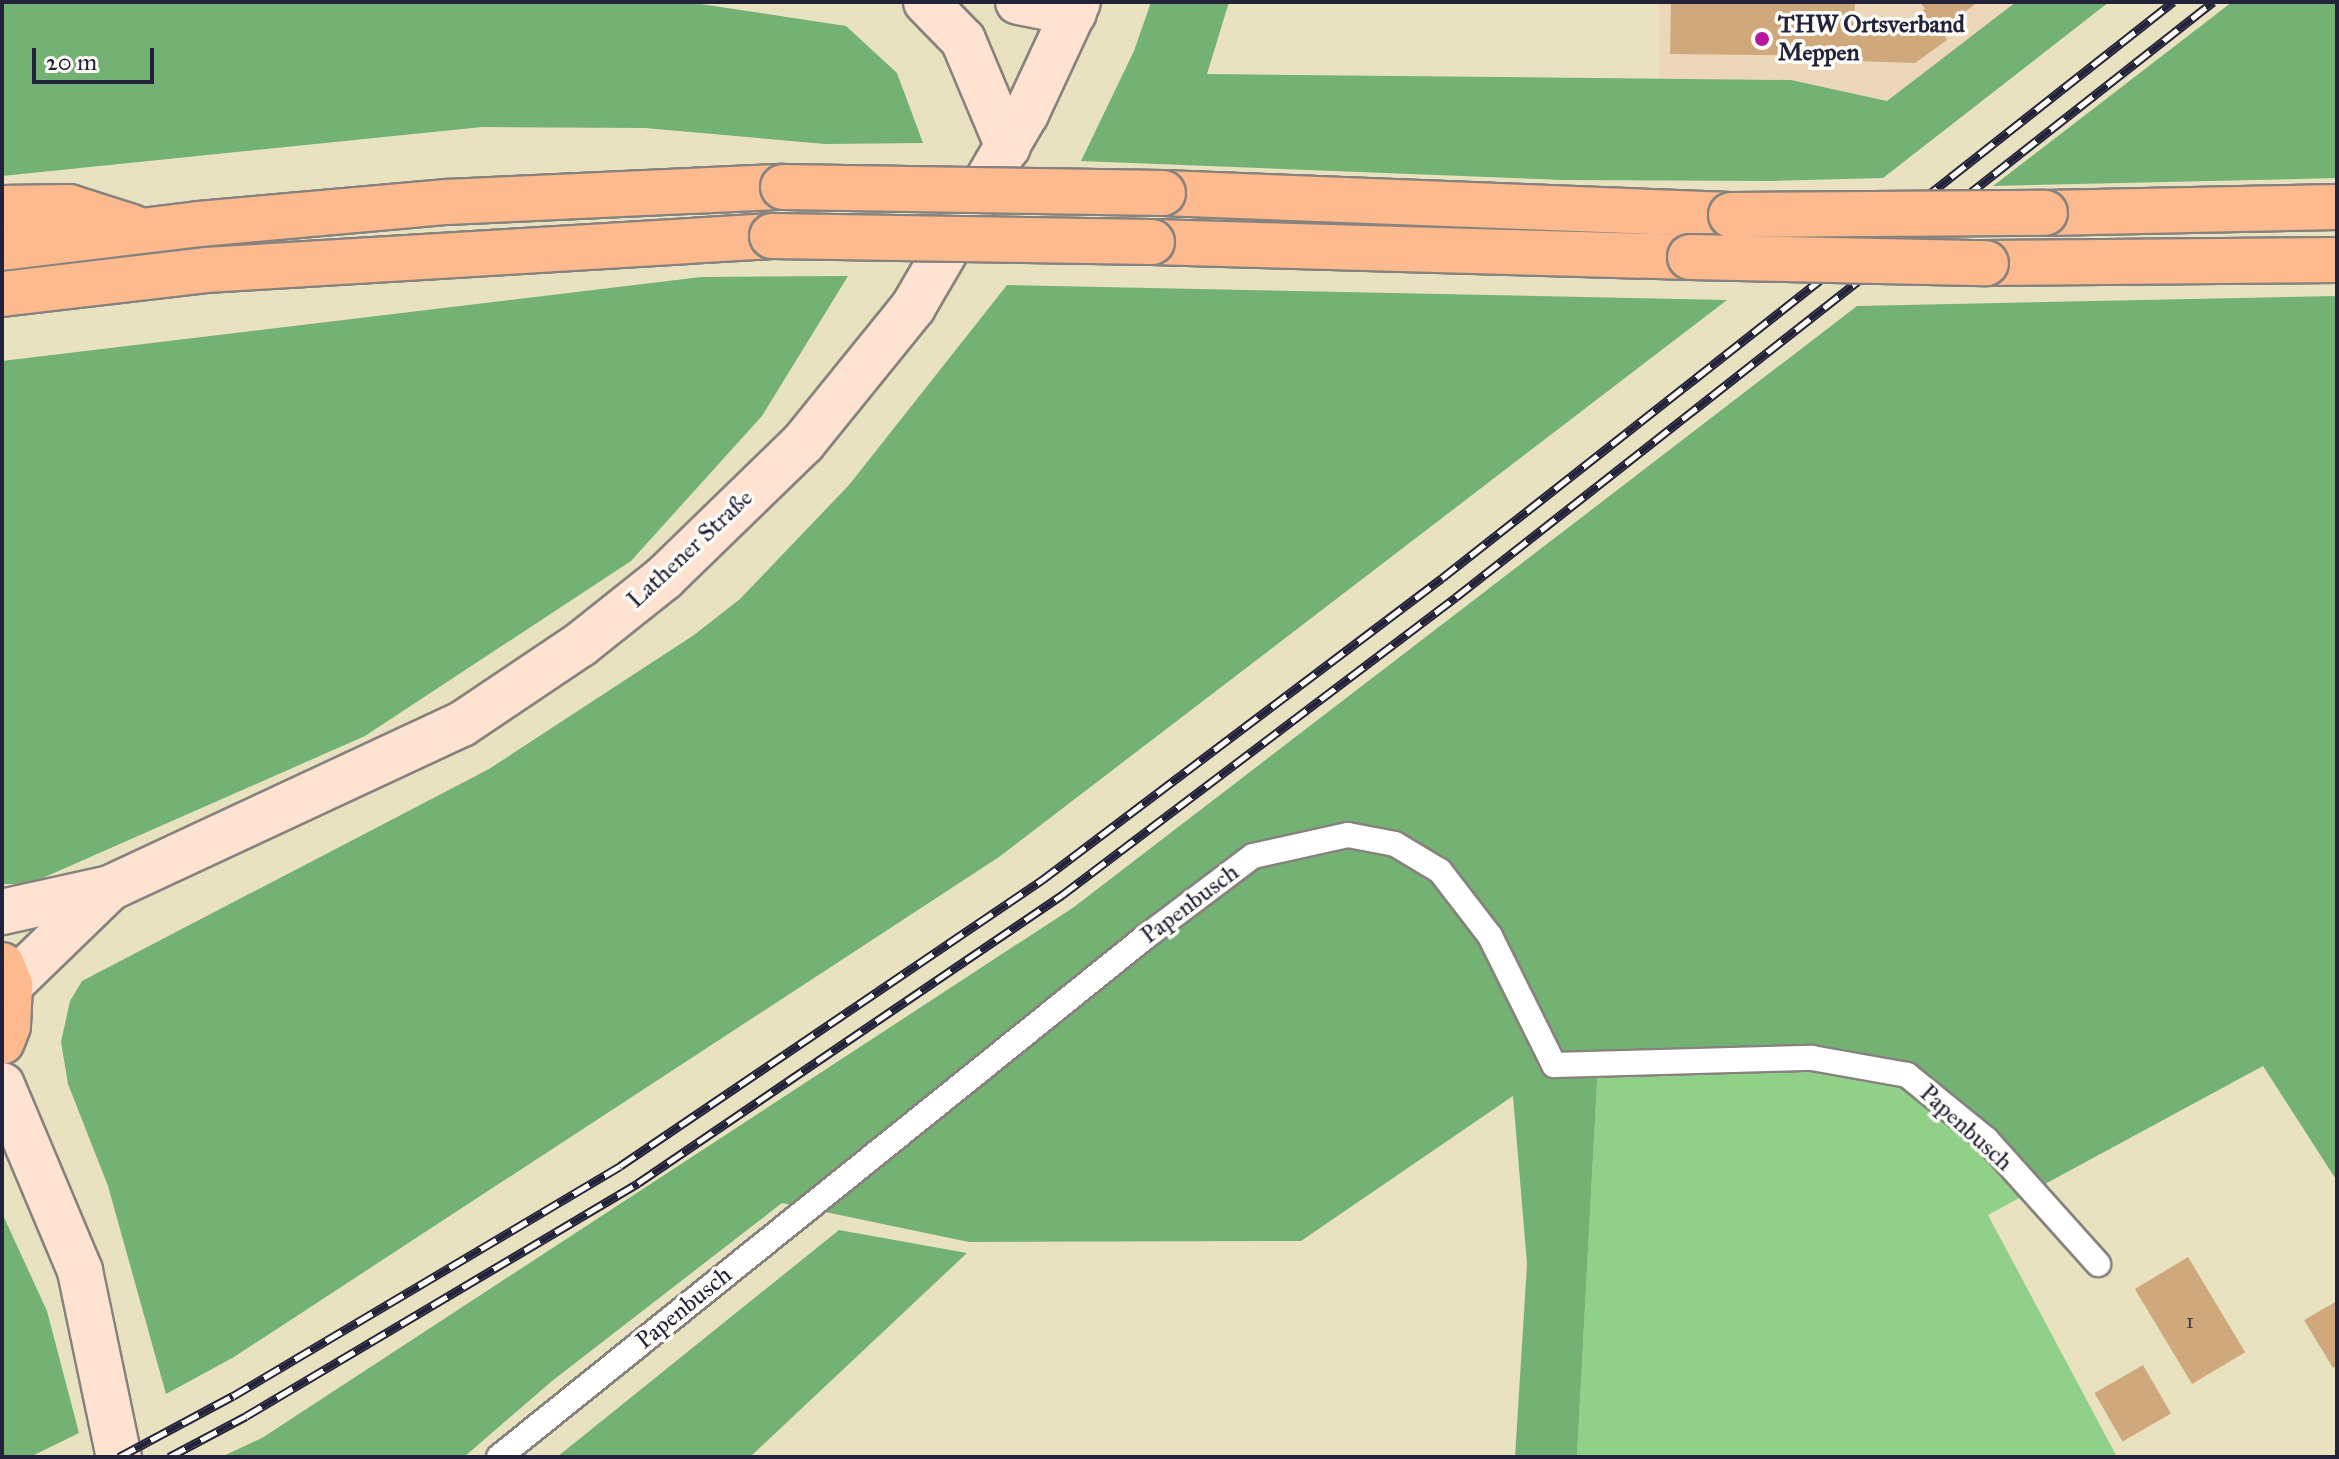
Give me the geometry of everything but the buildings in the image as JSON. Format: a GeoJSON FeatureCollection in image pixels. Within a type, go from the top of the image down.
{"type":"FeatureCollection","features":[{"type":"Feature","properties":{"kind":"main road"},"geometry":{"type":"LineString","coordinates":[[2,248],[142,231],[447,202],[783,187],[1163,193],[1731,215],[2337,207]]}},
{"type":"Feature","properties":{"kind":"main road"},"geometry":{"type":"LineString","coordinates":[[2,208],[69,207],[142,231]]}},
{"type":"Feature","properties":{"kind":"main road"},"geometry":{"type":"LineString","coordinates":[[2,294],[206,270],[772,236],[1152,242],[1986,263],[2337,260]]}},
{"type":"Feature","properties":{"kind":"main road"},"geometry":{"type":"LineString","coordinates":[[2,1042],[8,1026],[6,975]]}},
{"type":"Feature","properties":{"kind":"street"},"geometry":{"type":"LineString","coordinates":[[926,2],[963,40],[1008,147]]}},
{"type":"Feature","properties":{"kind":"street"},"geometry":{"type":"LineString","coordinates":[[1018,2],[1076,8]]}},
{"type":"Feature","properties":{"kind":"street","name":"Lathener Straße"},"geometry":{"type":"LineString","coordinates":[[2,912],[110,888],[462,724],[581,644],[664,578],[803,443],[913,307],[1008,147],[1076,8]]}},
{"type":"Feature","properties":{"kind":"street","name":"Lathener Straße"},"geometry":{"type":"LineString","coordinates":[[6,975],[110,888]]}},
{"type":"Feature","properties":{"kind":"street"},"geometry":{"type":"LineString","coordinates":[[2,1085],[80,1271],[119,1457]]}},
{"type":"Feature","properties":{"kind":"street"},"geometry":{"type":"LineString","coordinates":[[2,1152],[62,1225]]}},
{"type":"Feature","properties":{"kind":"lane","name":"Papenbusch"},"geometry":{"type":"LineString","coordinates":[[499,1457],[1132,948],[1253,856],[1348,835],[1395,844],[1440,871],[1490,936],[1554,1065],[1812,1058],[1907,1075],[1986,1139],[2098,1264]]}},
{"type":"Feature","properties":{"kind":"shaded area"},"geometry":{"type":"Polygon","coordinates":[[[1658,2],[2018,2],[1887,101],[1791,80],[1659,80],[1658,2]]]}},
{"type":"Feature","properties":{"kind":"green space"},"geometry":{"type":"Polygon","coordinates":[[[2,2],[687,2],[846,26],[897,73],[923,143],[825,144],[645,128],[482,127],[2,176],[2,2]]]}},
{"type":"Feature","properties":{"kind":"green space"},"geometry":{"type":"Polygon","coordinates":[[[1151,2],[1229,2],[1207,74],[1791,80],[1887,101],[2016,2],[2109,2],[1883,178],[1773,181],[1563,180],[1081,161],[1134,51],[1151,2]]]}},
{"type":"Feature","properties":{"kind":"green space"},"geometry":{"type":"Polygon","coordinates":[[[2232,2],[2337,2],[2337,178],[1993,186],[2232,2]]]}},
{"type":"Feature","properties":{"kind":"green space"},"geometry":{"type":"Polygon","coordinates":[[[848,276],[762,416],[631,561],[365,736],[29,884],[2,884],[2,361],[701,277],[848,276]]]}},
{"type":"Feature","properties":{"kind":"green space"},"geometry":{"type":"Polygon","coordinates":[[[1007,285],[1727,300],[999,857],[234,1357],[166,1394],[108,1186],[68,1084],[61,1042],[70,1001],[82,981],[489,769],[694,635],[740,599],[849,485],[1007,285]]]}},
{"type":"Feature","properties":{"kind":"green space"},"geometry":{"type":"Polygon","coordinates":[[[2337,296],[2337,1181],[2263,1066],[2032,1191],[1906,1075],[1812,1058],[1598,1064],[1577,1457],[1515,1457],[1527,1264],[1513,1096],[1301,1241],[969,1242],[782,1203],[552,1381],[464,1457],[221,1457],[262,1438],[1074,907],[1857,306],[2337,296]]]}},
{"type":"Feature","properties":{"kind":"green space"},"geometry":{"type":"Polygon","coordinates":[[[1812,1058],[1907,1075],[2032,1191],[1988,1215],[2117,1457],[1577,1457],[1598,1064],[1812,1058]]]}},
{"type":"Feature","properties":{"kind":"green space"},"geometry":{"type":"Polygon","coordinates":[[[2,1213],[47,1311],[79,1433],[30,1457],[2,1457],[2,1213]]]}},
{"type":"Feature","properties":{"kind":"green space"},"geometry":{"type":"Polygon","coordinates":[[[839,1230],[967,1253],[750,1457],[557,1457],[839,1230]]]}},
{"type":"Feature","properties":{"kind":"railway"},"geometry":{"type":"LineString","coordinates":[[119,1457],[233,1396],[620,1166],[1042,880],[1442,578],[2173,2]]}},
{"type":"Feature","properties":{"kind":"railway"},"geometry":{"type":"LineString","coordinates":[[169,1457],[246,1416],[638,1183],[1062,895],[1456,597],[2213,2]]}},
{"type":"Feature","properties":{"kind":"place","name":"THW Ortsverband Meppen"},"geometry":{"type":"Point","coordinates":[1762,39]}}]}
